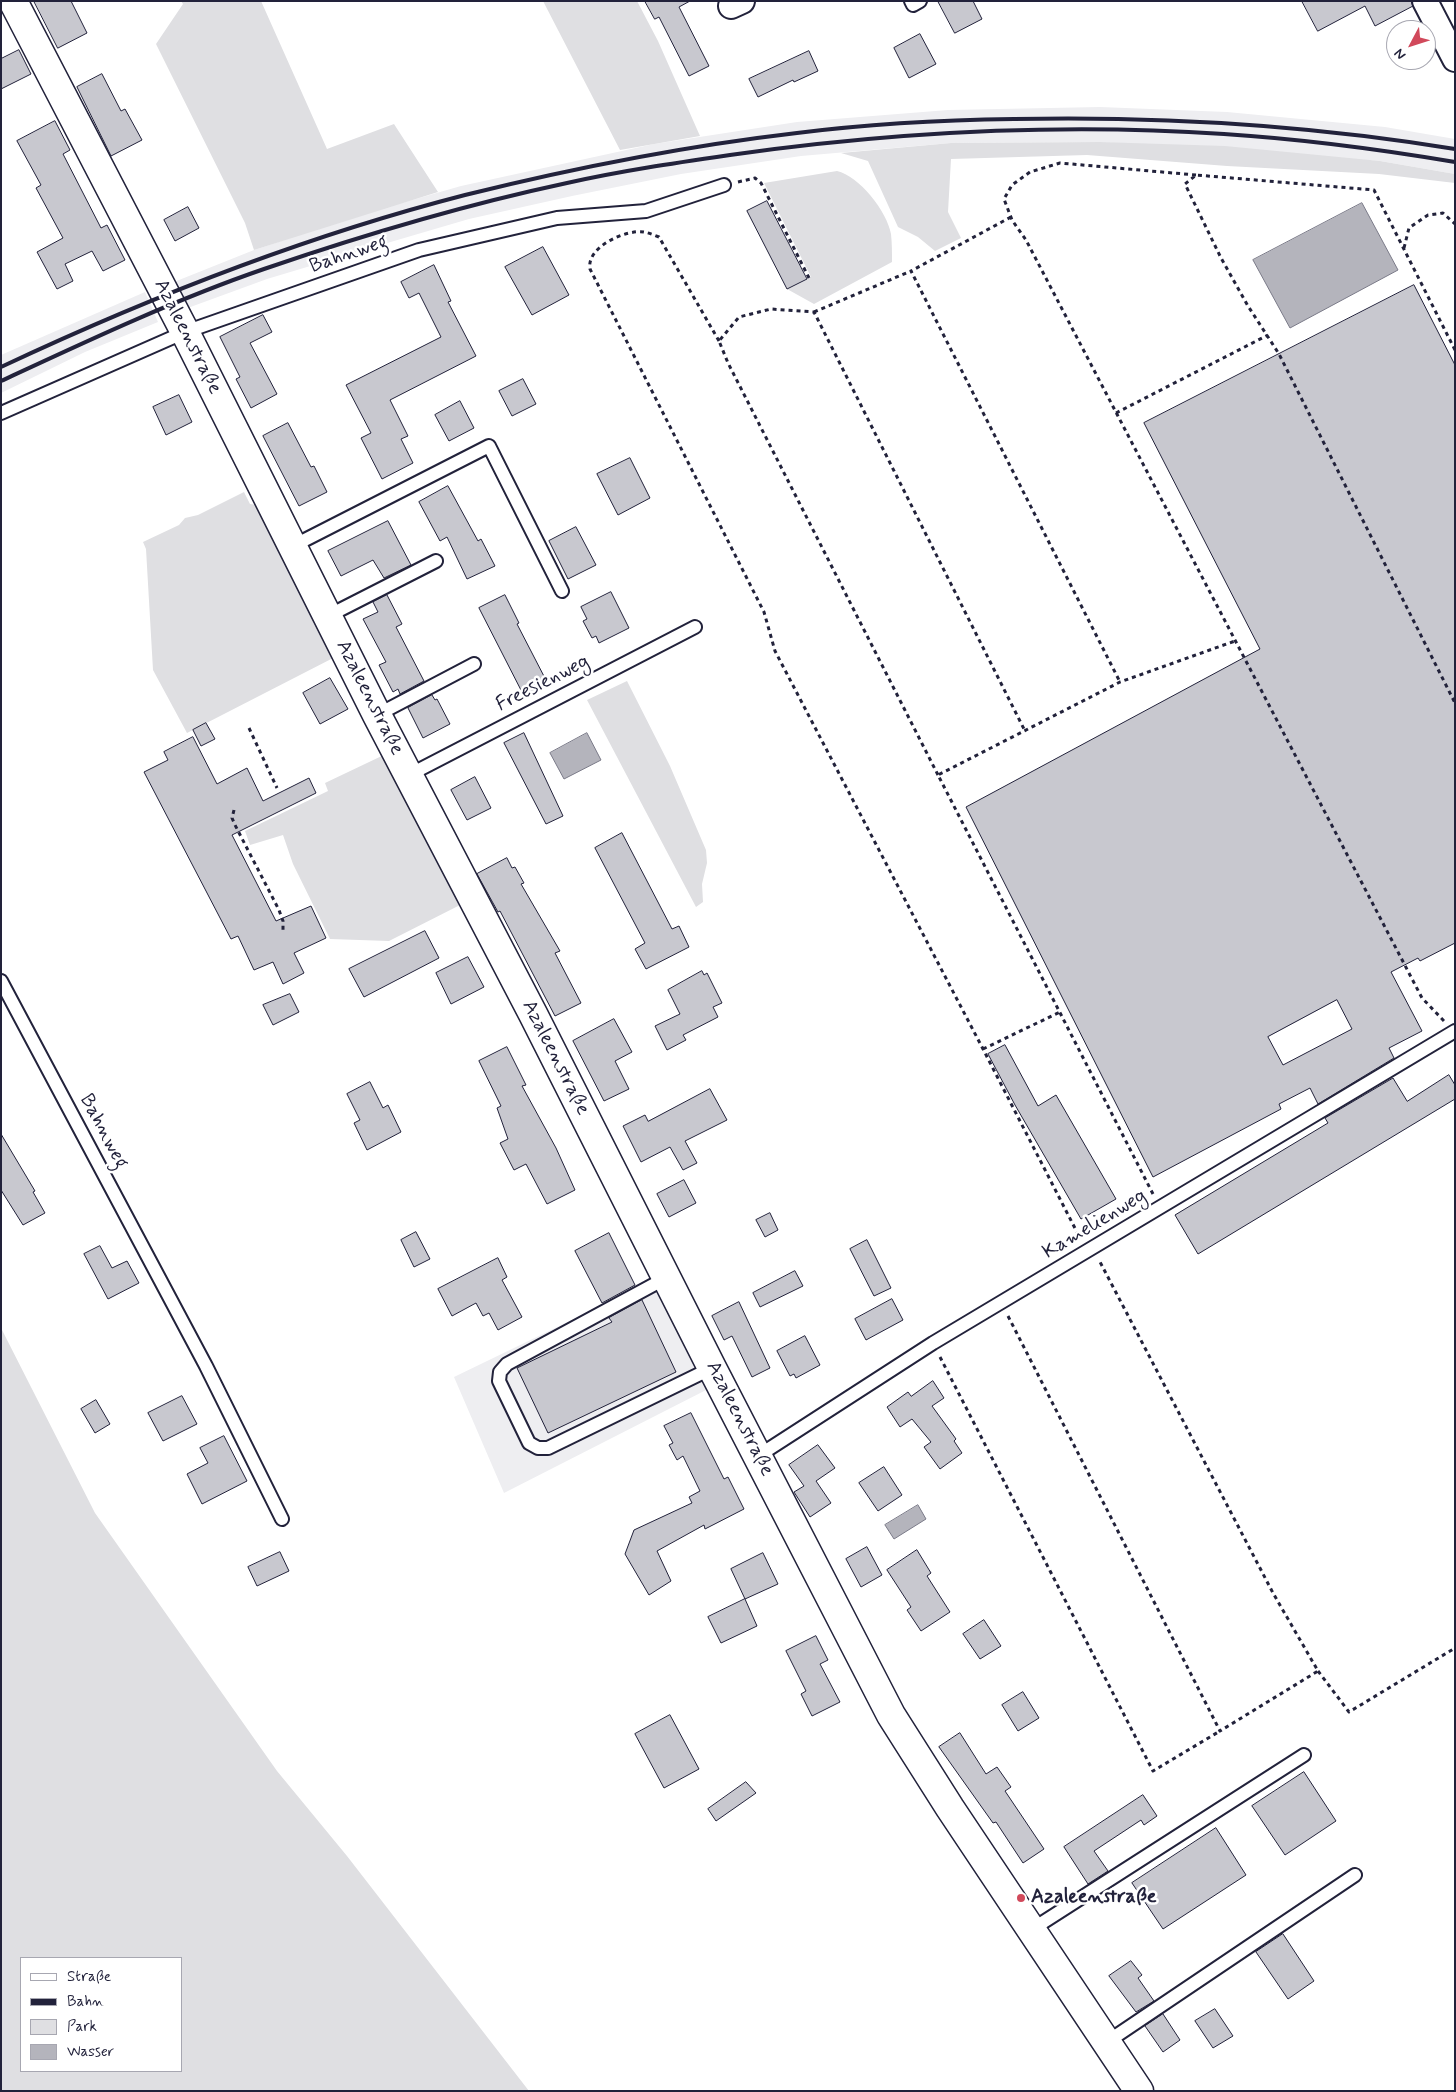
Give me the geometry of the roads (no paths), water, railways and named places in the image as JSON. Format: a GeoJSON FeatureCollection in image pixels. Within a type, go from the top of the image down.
{"type":"FeatureCollection","features":[{"type":"Feature","properties":{"kind":"street","name":"Azaleenstraße"},"geometry":{"type":"LineString","coordinates":[[13,1],[185,332],[377,715],[533,1014],[666,1278],[891,1715],[950,1808],[1139,2091]]}},
{"type":"Feature","properties":{"kind":"street"},"geometry":{"type":"LineString","coordinates":[[1425,1],[1455,59]]}},
{"type":"Feature","properties":{"kind":"lane"},"geometry":{"type":"LineString","coordinates":[[911,1],[913,5],[920,1]]}},
{"type":"Feature","properties":{"kind":"lane","name":"Bahnweg"},"geometry":{"type":"LineString","coordinates":[[1,413],[185,332],[419,250],[557,218],[646,211],[724,185]]}},
{"type":"Feature","properties":{"kind":"lane"},"geometry":{"type":"LineString","coordinates":[[293,546],[489,446],[562,591]]}},
{"type":"Feature","properties":{"kind":"lane"},"geometry":{"type":"LineString","coordinates":[[328,616],[436,561]]}},
{"type":"Feature","properties":{"kind":"lane","name":"Freesienweg"},"geometry":{"type":"LineString","coordinates":[[409,775],[695,627]]}},
{"type":"Feature","properties":{"kind":"lane"},"geometry":{"type":"LineString","coordinates":[[377,715],[474,664]]}},
{"type":"Feature","properties":{"kind":"lane","name":"Bahnweg"},"geometry":{"type":"LineString","coordinates":[[1,981],[171,1300],[282,1519]]}},
{"type":"Feature","properties":{"kind":"lane","name":"Kamelienweg"},"geometry":{"type":"LineString","coordinates":[[758,1456],[933,1343],[1454,1032]]}},
{"type":"Feature","properties":{"kind":"lane"},"geometry":{"type":"LineString","coordinates":[[666,1278],[507,1364],[500,1372],[498,1381],[529,1443],[538,1448],[548,1448],[712,1368]]}},
{"type":"Feature","properties":{"kind":"lane"},"geometry":{"type":"LineString","coordinates":[[1031,1930],[1304,1755]]}},
{"type":"Feature","properties":{"kind":"lane"},"geometry":{"type":"LineString","coordinates":[[1107,2042],[1355,1875]]}},
{"type":"Feature","properties":{"kind":"water"},"geometry":{"type":"Polygon","coordinates":[[[1362,203],[1398,270],[1290,328],[1253,260],[1362,203]]]}},
{"type":"Feature","properties":{"kind":"water"},"geometry":{"type":"Polygon","coordinates":[[[587,733],[601,760],[564,779],[550,753],[587,733]]]}},
{"type":"Feature","properties":{"kind":"water"},"geometry":{"type":"Polygon","coordinates":[[[918,1505],[926,1519],[894,1539],[885,1525],[918,1505]]]}},
{"type":"Feature","properties":{"kind":"railway"},"geometry":{"type":"LineString","coordinates":[[1,367],[114,316],[171,293],[229,270],[346,229],[506,185],[588,167],[713,144],[878,125],[960,120],[1069,118],[1180,121],[1290,128],[1455,149]]}},
{"type":"Feature","properties":{"kind":"railway"},"geometry":{"type":"LineString","coordinates":[[1,381],[197,294],[339,244],[452,211],[528,192],[607,175],[689,161],[791,147],[914,135],[1100,129],[1224,134],[1282,139],[1455,162]]}},
{"type":"Feature","properties":{"kind":"place","name":"Azaleenstraße"},"geometry":{"type":"Point","coordinates":[1021,1898]}}]}
